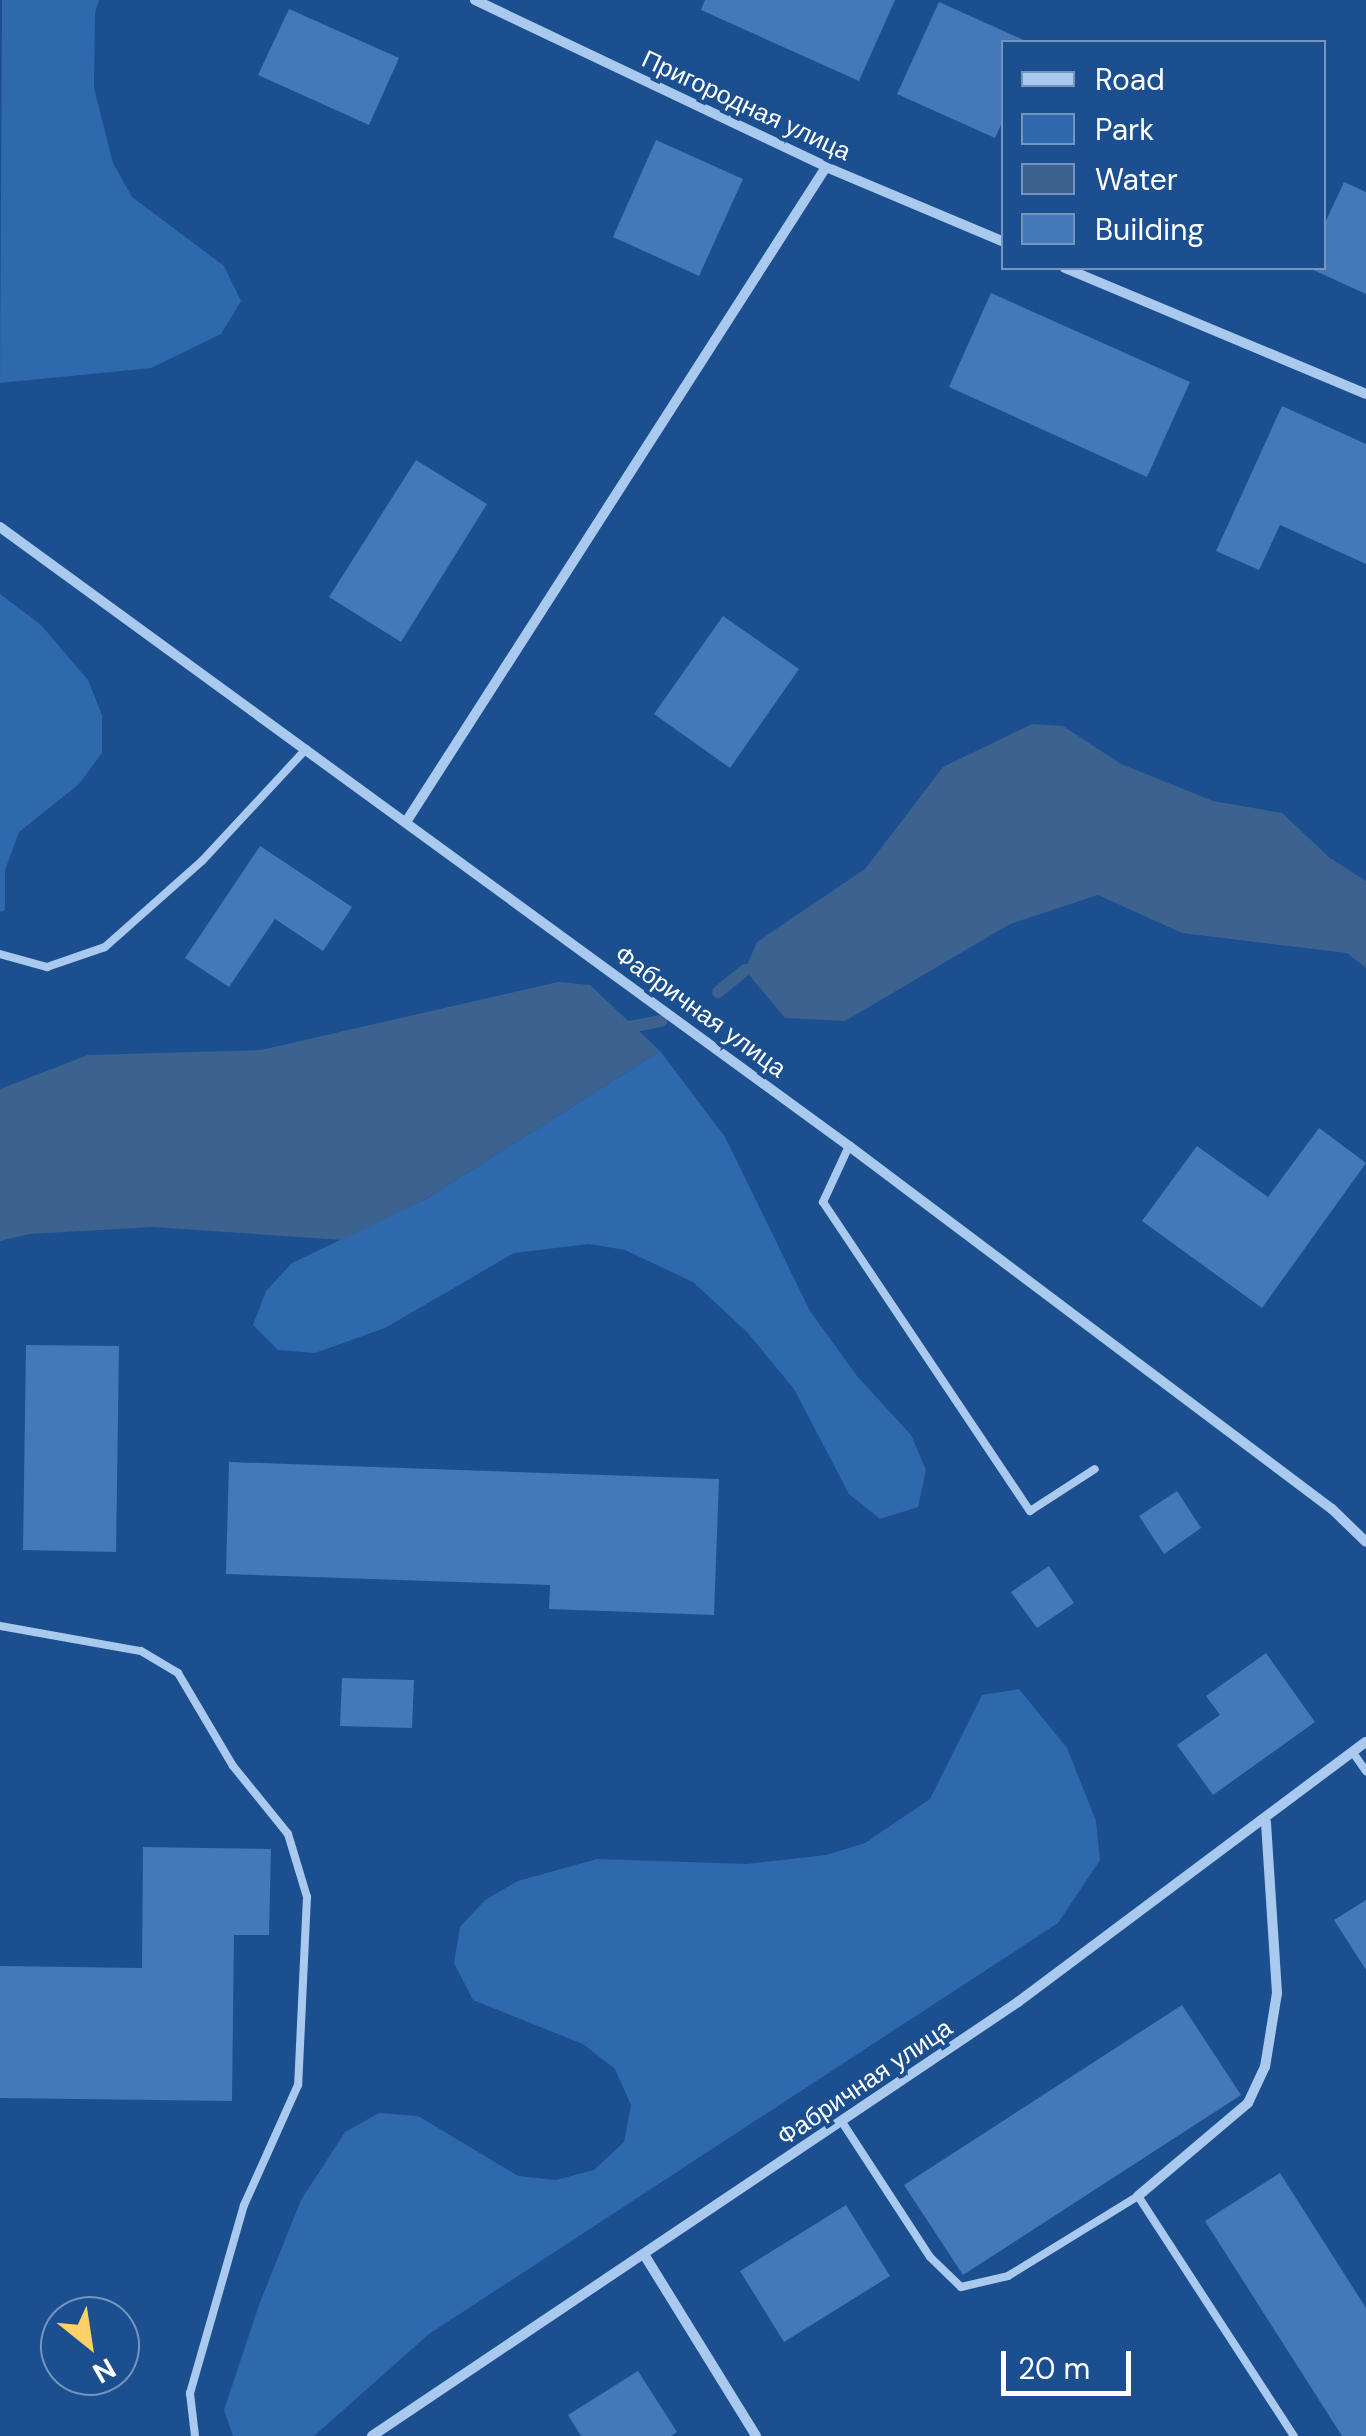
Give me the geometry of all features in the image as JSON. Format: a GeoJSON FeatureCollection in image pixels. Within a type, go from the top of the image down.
{"type":"FeatureCollection","features":[{"type":"Feature","properties":{"kind":"street","name":"Пригородная улица"},"geometry":{"type":"LineString","coordinates":[[474,0],[826,168],[1001,241]]}},
{"type":"Feature","properties":{"kind":"street"},"geometry":{"type":"LineString","coordinates":[[406,822],[826,168]]}},
{"type":"Feature","properties":{"kind":"street"},"geometry":{"type":"LineString","coordinates":[[1070,270],[1366,394]]}},
{"type":"Feature","properties":{"kind":"street","name":"Фабричная улица"},"geometry":{"type":"LineString","coordinates":[[0,527],[850,1146],[1332,1509],[1366,1542]]}},
{"type":"Feature","properties":{"kind":"street","name":"Фабричная улица"},"geometry":{"type":"LineString","coordinates":[[372,2436],[1018,2002],[1266,1822],[1366,1742]]}},
{"type":"Feature","properties":{"kind":"street"},"geometry":{"type":"LineString","coordinates":[[1138,2196],[1248,2103],[1265,2066],[1276,1993],[1266,1822]]}},
{"type":"Feature","properties":{"kind":"street"},"geometry":{"type":"LineString","coordinates":[[645,2256],[756,2436]]}},
{"type":"Feature","properties":{"kind":"lane"},"geometry":{"type":"LineString","coordinates":[[0,954],[46,967],[105,946],[202,861],[306,749]]}},
{"type":"Feature","properties":{"kind":"lane"},"geometry":{"type":"LineString","coordinates":[[850,1146],[823,1202],[1030,1510],[1095,1469]]}},
{"type":"Feature","properties":{"kind":"lane"},"geometry":{"type":"LineString","coordinates":[[0,1626],[141,1650],[178,1673],[233,1766],[288,1834],[307,1897],[298,2084],[244,2205],[190,2393],[195,2436]]}},
{"type":"Feature","properties":{"kind":"lane"},"geometry":{"type":"LineString","coordinates":[[1354,1754],[1366,1772]]}},
{"type":"Feature","properties":{"kind":"lane"},"geometry":{"type":"LineString","coordinates":[[842,2122],[930,2256],[961,2287],[1008,2276],[1138,2196],[1294,2436]]}},
{"type":"Feature","properties":{"kind":"green space"},"geometry":{"type":"Polygon","coordinates":[[[2,0],[99,0],[95,13],[94,88],[113,163],[132,197],[224,266],[241,301],[221,334],[151,368],[0,383],[2,0]]]}},
{"type":"Feature","properties":{"kind":"green space"},"geometry":{"type":"Polygon","coordinates":[[[0,594],[41,625],[88,680],[102,715],[102,753],[79,784],[19,832],[5,870],[5,910],[0,912],[0,594]]]}},
{"type":"Feature","properties":{"kind":"green space"},"geometry":{"type":"Polygon","coordinates":[[[660,1051],[725,1137],[810,1311],[857,1376],[911,1435],[926,1470],[918,1507],[880,1519],[849,1494],[794,1389],[747,1332],[693,1282],[625,1250],[589,1244],[514,1253],[385,1328],[315,1353],[278,1350],[253,1325],[266,1291],[292,1263],[426,1199],[660,1051]]]}},
{"type":"Feature","properties":{"kind":"green space"},"geometry":{"type":"Polygon","coordinates":[[[1019,1689],[1067,1748],[1096,1821],[1100,1860],[1058,1923],[429,2334],[314,2436],[233,2436],[224,2410],[259,2305],[301,2200],[345,2132],[379,2113],[418,2116],[518,2176],[556,2180],[594,2170],[624,2142],[631,2105],[615,2069],[583,2044],[473,2000],[454,1963],[460,1927],[485,1900],[518,1881],[597,1859],[747,1864],[826,1855],[865,1843],[930,1799],[982,1695],[1019,1689]]]}},
{"type":"Feature","properties":{"kind":"water"},"geometry":{"type":"Polygon","coordinates":[[[1032,724],[1063,726],[1121,764],[1213,801],[1282,813],[1330,858],[1366,881],[1366,968],[1347,953],[1182,933],[1098,895],[1010,924],[845,1021],[785,1018],[745,970],[757,942],[865,869],[943,767],[1032,724]]]}},
{"type":"Feature","properties":{"kind":"water"},"geometry":{"type":"Polygon","coordinates":[[[558,982],[590,985],[660,1051],[426,1199],[342,1240],[153,1227],[29,1234],[0,1241],[0,1089],[88,1055],[261,1050],[558,982]]]}},
{"type":"Feature","properties":{"kind":"building"},"geometry":{"type":"Polygon","coordinates":[[[705,0],[895,0],[859,81],[701,10],[705,0]]]}},
{"type":"Feature","properties":{"kind":"building"},"geometry":{"type":"Polygon","coordinates":[[[939,2],[1024,40],[1001,40],[1001,125],[995,138],[897,94],[939,2]]]}},
{"type":"Feature","properties":{"kind":"building"},"geometry":{"type":"Polygon","coordinates":[[[289,9],[399,58],[369,125],[258,75],[289,9]]]}},
{"type":"Feature","properties":{"kind":"building"},"geometry":{"type":"Polygon","coordinates":[[[656,140],[743,179],[699,276],[613,237],[656,140]]]}},
{"type":"Feature","properties":{"kind":"building"},"geometry":{"type":"Polygon","coordinates":[[[1344,182],[1366,192],[1366,294],[1313,270],[1326,270],[1326,221],[1344,182]]]}},
{"type":"Feature","properties":{"kind":"building"},"geometry":{"type":"Polygon","coordinates":[[[991,293],[1190,382],[1147,477],[949,387],[991,293]]]}},
{"type":"Feature","properties":{"kind":"building"},"geometry":{"type":"Polygon","coordinates":[[[1282,406],[1366,444],[1366,564],[1280,525],[1259,570],[1216,551],[1282,406]]]}},
{"type":"Feature","properties":{"kind":"building"},"geometry":{"type":"Polygon","coordinates":[[[416,460],[487,504],[401,642],[329,597],[416,460]]]}},
{"type":"Feature","properties":{"kind":"building"},"geometry":{"type":"Polygon","coordinates":[[[723,616],[799,669],[730,768],[654,714],[723,616]]]}},
{"type":"Feature","properties":{"kind":"building"},"geometry":{"type":"Polygon","coordinates":[[[260,846],[352,907],[323,951],[275,919],[229,987],[185,958],[260,846]]]}},
{"type":"Feature","properties":{"kind":"building"},"geometry":{"type":"Polygon","coordinates":[[[1319,1128],[1366,1163],[1262,1308],[1142,1221],[1197,1146],[1268,1197],[1319,1128]]]}},
{"type":"Feature","properties":{"kind":"building"},"geometry":{"type":"Polygon","coordinates":[[[26,1345],[119,1346],[116,1552],[23,1550],[26,1345]]]}},
{"type":"Feature","properties":{"kind":"building"},"geometry":{"type":"Polygon","coordinates":[[[229,1462],[719,1479],[714,1615],[549,1609],[550,1585],[226,1574],[229,1462]]]}},
{"type":"Feature","properties":{"kind":"building"},"geometry":{"type":"Polygon","coordinates":[[[1177,1491],[1201,1528],[1164,1554],[1139,1516],[1177,1491]]]}},
{"type":"Feature","properties":{"kind":"building"},"geometry":{"type":"Polygon","coordinates":[[[1049,1566],[1074,1603],[1037,1628],[1011,1592],[1049,1566]]]}},
{"type":"Feature","properties":{"kind":"building"},"geometry":{"type":"Polygon","coordinates":[[[1266,1653],[1315,1722],[1213,1795],[1177,1745],[1220,1715],[1206,1696],[1266,1653]]]}},
{"type":"Feature","properties":{"kind":"building"},"geometry":{"type":"Polygon","coordinates":[[[342,1678],[414,1680],[412,1728],[340,1726],[342,1678]]]}},
{"type":"Feature","properties":{"kind":"building"},"geometry":{"type":"Polygon","coordinates":[[[143,1847],[271,1849],[269,1935],[234,1935],[232,2101],[0,2098],[0,1966],[142,1968],[143,1847]]]}},
{"type":"Feature","properties":{"kind":"building"},"geometry":{"type":"Polygon","coordinates":[[[1366,1900],[1366,1970],[1334,1920],[1366,1900]]]}},
{"type":"Feature","properties":{"kind":"building"},"geometry":{"type":"Polygon","coordinates":[[[1182,2005],[1241,2095],[963,2275],[904,2185],[1182,2005]]]}},
{"type":"Feature","properties":{"kind":"building"},"geometry":{"type":"Polygon","coordinates":[[[1280,2173],[1366,2308],[1366,2436],[1342,2436],[1205,2221],[1280,2173]]]}},
{"type":"Feature","properties":{"kind":"building"},"geometry":{"type":"Polygon","coordinates":[[[846,2205],[890,2276],[784,2342],[740,2271],[846,2205]]]}},
{"type":"Feature","properties":{"kind":"building"},"geometry":{"type":"Polygon","coordinates":[[[638,2371],[677,2432],[671,2436],[581,2436],[568,2415],[638,2371]]]}},
{"type":"Feature","properties":{"kind":"waterway"},"geometry":{"type":"LineString","coordinates":[[718,992],[745,970]]}},
{"type":"Feature","properties":{"kind":"waterway"},"geometry":{"type":"LineString","coordinates":[[619,1029],[661,1021]]}}]}
